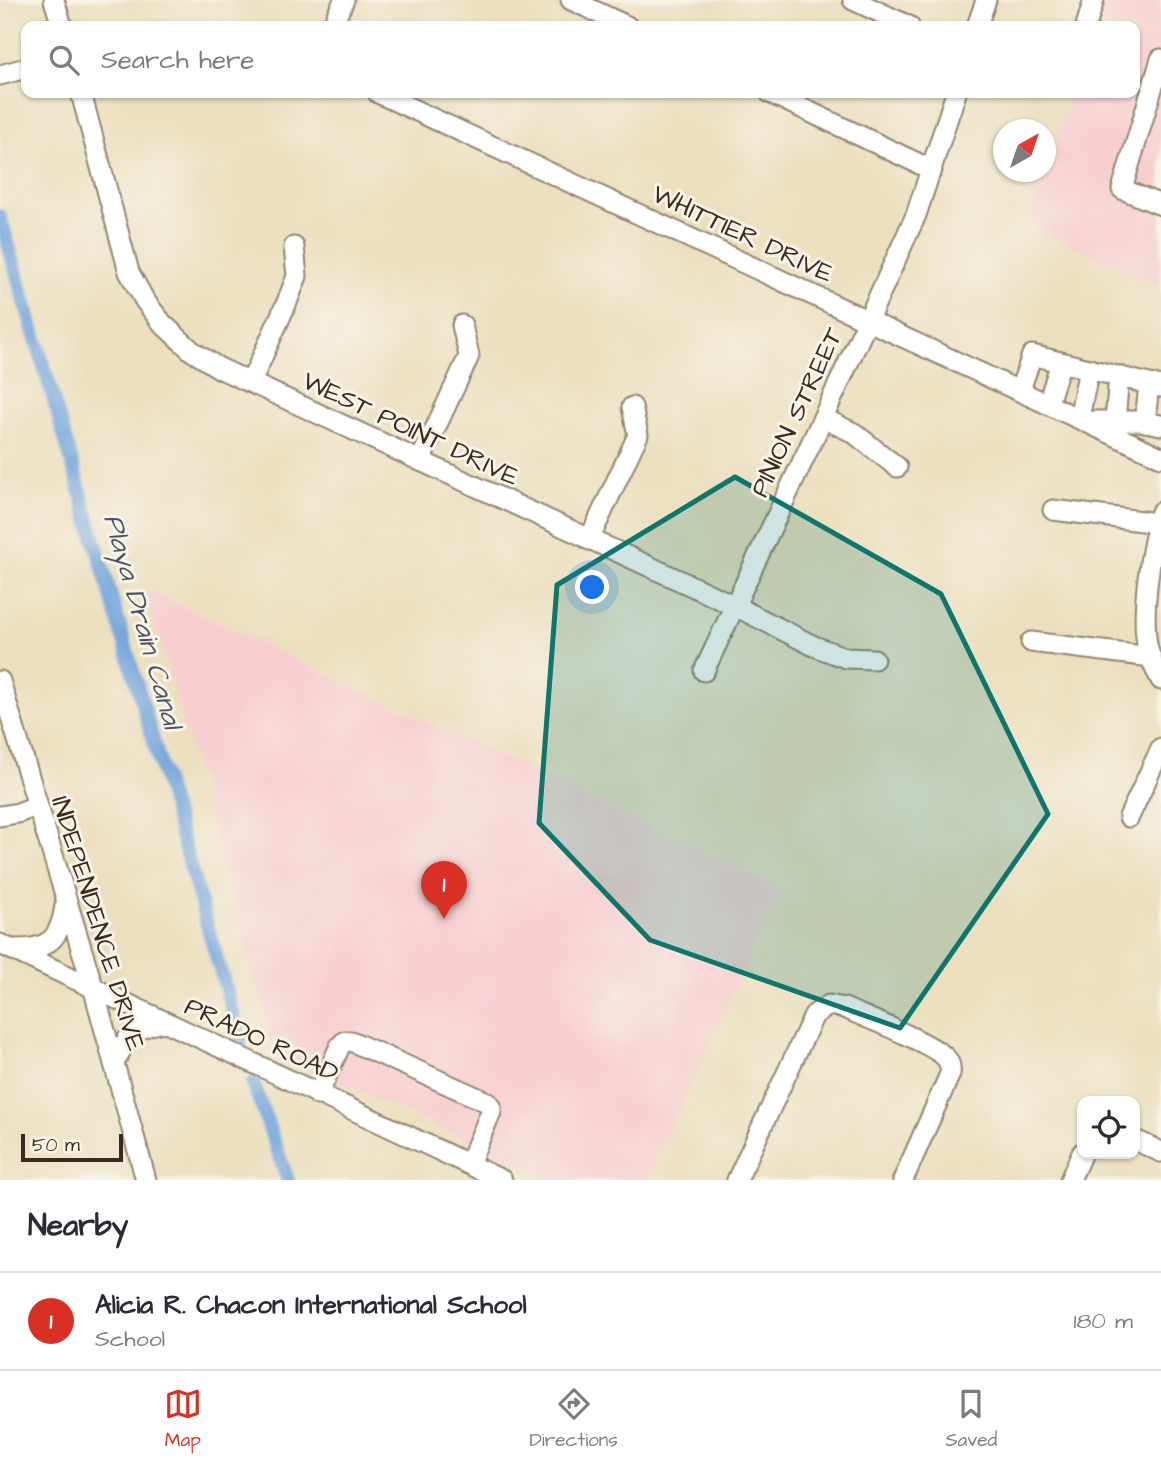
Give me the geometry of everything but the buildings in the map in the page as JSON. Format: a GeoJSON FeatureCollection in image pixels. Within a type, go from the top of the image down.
{"type":"FeatureCollection","features":[{"type":"Feature","properties":{"kind":"street"},"geometry":{"type":"LineString","coordinates":[[54,0],[60,21]]}},
{"type":"Feature","properties":{"kind":"street"},"geometry":{"type":"LineString","coordinates":[[334,21],[344,0]]}},
{"type":"Feature","properties":{"kind":"street"},"geometry":{"type":"LineString","coordinates":[[571,0],[616,21]]}},
{"type":"Feature","properties":{"kind":"street"},"geometry":{"type":"LineString","coordinates":[[853,0],[898,21]]}},
{"type":"Feature","properties":{"kind":"street"},"geometry":{"type":"LineString","coordinates":[[979,21],[986,0]]}},
{"type":"Feature","properties":{"kind":"street"},"geometry":{"type":"LineString","coordinates":[[1088,21],[1094,0]]}},
{"type":"Feature","properties":{"kind":"street"},"geometry":{"type":"LineString","coordinates":[[1161,59],[1122,189],[1161,205]]}},
{"type":"Feature","properties":{"kind":"street"},"geometry":{"type":"LineString","coordinates":[[0,75],[21,69]]}},
{"type":"Feature","properties":{"kind":"street","name":"WEST POINT DRIVE"},"geometry":{"type":"LineString","coordinates":[[82,98],[130,272],[145,301],[163,324],[192,351],[219,368],[825,650],[846,658],[874,659]]}},
{"type":"Feature","properties":{"kind":"street","name":"WHITTIER DRIVE"},"geometry":{"type":"LineString","coordinates":[[389,98],[1161,457]]}},
{"type":"Feature","properties":{"kind":"street"},"geometry":{"type":"LineString","coordinates":[[781,98],[932,170]]}},
{"type":"Feature","properties":{"kind":"street","name":"PINION STREET"},"geometry":{"type":"LineString","coordinates":[[704,671],[916,215],[954,98]]}},
{"type":"Feature","properties":{"kind":"street"},"geometry":{"type":"LineString","coordinates":[[251,382],[297,276],[294,247]]}},
{"type":"Feature","properties":{"kind":"street"},"geometry":{"type":"LineString","coordinates":[[420,461],[468,356],[462,325]]}},
{"type":"Feature","properties":{"kind":"street"},"geometry":{"type":"LineString","coordinates":[[1020,390],[1032,355],[1155,385],[1153,424]]}},
{"type":"Feature","properties":{"kind":"street"},"geometry":{"type":"LineString","coordinates":[[1048,403],[1061,362]]}},
{"type":"Feature","properties":{"kind":"street"},"geometry":{"type":"LineString","coordinates":[[1082,419],[1089,369]]}},
{"type":"Feature","properties":{"kind":"street"},"geometry":{"type":"LineString","coordinates":[[1115,421],[1119,376]]}},
{"type":"Feature","properties":{"kind":"street"},"geometry":{"type":"LineString","coordinates":[[589,540],[638,435],[632,407]]}},
{"type":"Feature","properties":{"kind":"street"},"geometry":{"type":"LineString","coordinates":[[823,418],[853,433],[897,467]]}},
{"type":"Feature","properties":{"kind":"street","name":"WHITTIER DRIVE"},"geometry":{"type":"LineString","coordinates":[[1082,419],[1153,424]]}},
{"type":"Feature","properties":{"kind":"street"},"geometry":{"type":"LineString","coordinates":[[1053,510],[1159,518],[1154,599],[1145,630],[1151,657],[1161,680]]}},
{"type":"Feature","properties":{"kind":"street"},"geometry":{"type":"LineString","coordinates":[[1031,642],[1151,657]]}},
{"type":"Feature","properties":{"kind":"street","name":"INDEPENDENCE DRIVE"},"geometry":{"type":"LineString","coordinates":[[0,681],[93,987],[146,1180]]}},
{"type":"Feature","properties":{"kind":"street"},"geometry":{"type":"LineString","coordinates":[[1129,817],[1161,748]]}},
{"type":"Feature","properties":{"kind":"street"},"geometry":{"type":"LineString","coordinates":[[0,816],[36,806]]}},
{"type":"Feature","properties":{"kind":"street"},"geometry":{"type":"LineString","coordinates":[[5,946],[30,949],[51,940],[58,934],[62,923],[65,901]]}},
{"type":"Feature","properties":{"kind":"street","name":"PRADO ROAD"},"geometry":{"type":"LineString","coordinates":[[5,946],[494,1178]]}},
{"type":"Feature","properties":{"kind":"street"},"geometry":{"type":"LineString","coordinates":[[737,1180],[814,1015],[830,1005],[844,1008],[933,1049],[947,1059],[951,1066],[950,1074],[903,1180]]}},
{"type":"Feature","properties":{"kind":"street"},"geometry":{"type":"LineString","coordinates":[[114,1063],[132,1033],[140,1027],[165,1022]]}},
{"type":"Feature","properties":{"kind":"street"},"geometry":{"type":"LineString","coordinates":[[318,1094],[340,1046],[345,1041],[351,1041],[487,1102],[491,1106],[491,1112],[469,1164]]}},
{"type":"Feature","properties":{"kind":"street"},"geometry":{"type":"LineString","coordinates":[[1140,1142],[1161,1152]]}},
{"type":"Feature","properties":{"kind":"street"},"geometry":{"type":"LineString","coordinates":[[1070,1180],[1079,1159]]}},
{"type":"Feature","properties":{"kind":"highlighted area"},"geometry":{"type":"Polygon","coordinates":[[[735,477],[941,594],[1048,814],[900,1028],[650,940],[539,823],[557,585],[735,477]]]}},
{"type":"Feature","properties":{"kind":"shaded area"},"geometry":{"type":"Polygon","coordinates":[[[1102,0],[1161,0],[1161,286],[1027,224],[1041,182],[1056,182],[1056,138],[1069,98],[1140,98],[1140,21],[1095,21],[1102,0]]]}},
{"type":"Feature","properties":{"kind":"shaded area"},"geometry":{"type":"Polygon","coordinates":[[[145,588],[781,889],[647,1180],[552,1180],[276,1052],[145,588]]]}},
{"type":"Feature","properties":{"kind":"waterway","name":"Playa Drain Canal"},"geometry":{"type":"LineString","coordinates":[[0,216],[241,1041]]}},
{"type":"Feature","properties":{"kind":"waterway","name":"Playa Drain Canal"},"geometry":{"type":"LineString","coordinates":[[253,1083],[288,1180]]}},
{"type":"Feature","properties":{"kind":"place","name":"Alicia R. Chacon International School"},"geometry":{"type":"Point","coordinates":[444,919]}}]}
